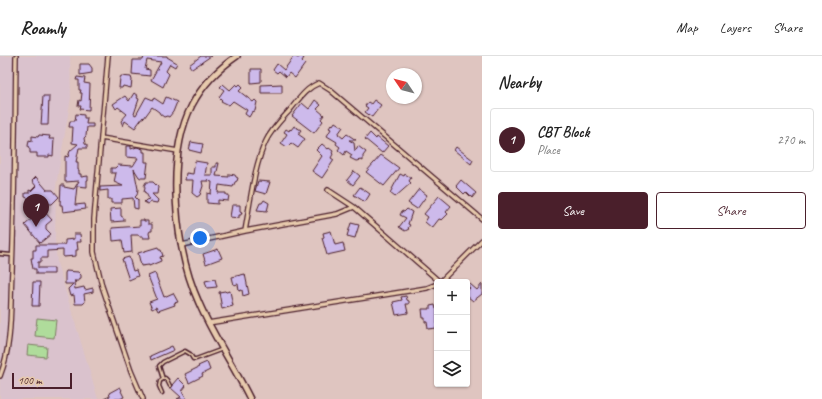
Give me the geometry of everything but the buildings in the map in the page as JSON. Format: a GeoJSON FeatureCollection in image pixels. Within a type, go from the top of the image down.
{"type":"FeatureCollection","features":[{"type":"Feature","properties":{"kind":"main road"},"geometry":{"type":"LineString","coordinates":[[237,56],[214,74],[195,99],[185,123],[178,151],[177,198],[178,224],[193,287],[208,323],[250,399]]}},
{"type":"Feature","properties":{"kind":"street"},"geometry":{"type":"LineString","coordinates":[[0,376],[8,345],[14,207],[16,56]]}},
{"type":"Feature","properties":{"kind":"street"},"geometry":{"type":"LineString","coordinates":[[108,56],[94,218],[94,252],[106,298],[132,371],[144,399]]}},
{"type":"Feature","properties":{"kind":"street"},"geometry":{"type":"LineString","coordinates":[[245,231],[261,154],[266,140],[304,93],[312,85],[319,83],[330,90],[391,144],[482,219]]}},
{"type":"Feature","properties":{"kind":"street"},"geometry":{"type":"LineString","coordinates":[[101,138],[178,151]]}},
{"type":"Feature","properties":{"kind":"street"},"geometry":{"type":"LineString","coordinates":[[328,190],[354,208],[437,279]]}},
{"type":"Feature","properties":{"kind":"street"},"geometry":{"type":"LineString","coordinates":[[182,245],[245,231],[337,214],[354,208]]}},
{"type":"Feature","properties":{"kind":"street"},"geometry":{"type":"LineString","coordinates":[[443,279],[482,240]]}},
{"type":"Feature","properties":{"kind":"street"},"geometry":{"type":"LineString","coordinates":[[208,323],[427,288],[434,285]]}},
{"type":"Feature","properties":{"kind":"lane"},"geometry":{"type":"LineString","coordinates":[[0,254],[12,256]]}},
{"type":"Feature","properties":{"kind":"lane"},"geometry":{"type":"LineString","coordinates":[[170,386],[167,380],[164,379],[159,366],[163,362],[185,351],[193,359],[196,359],[223,349]]}},
{"type":"Feature","properties":{"kind":"lane"},"geometry":{"type":"LineString","coordinates":[[162,394],[159,383],[164,379]]}},
{"type":"Feature","properties":{"kind":"shaded area"},"geometry":{"type":"Polygon","coordinates":[[[0,56],[70,56],[71,97],[56,186],[55,241],[57,263],[98,399],[0,399],[0,56]]]}},
{"type":"Feature","properties":{"kind":"green space"},"geometry":{"type":"Polygon","coordinates":[[[37,318],[56,320],[54,338],[35,336],[37,318]]]}},
{"type":"Feature","properties":{"kind":"green space"},"geometry":{"type":"Polygon","coordinates":[[[28,345],[47,347],[46,357],[27,355],[28,345]]]}},
{"type":"Feature","properties":{"kind":"place","name":"CBT Block"},"geometry":{"type":"Point","coordinates":[36,227]}}]}
